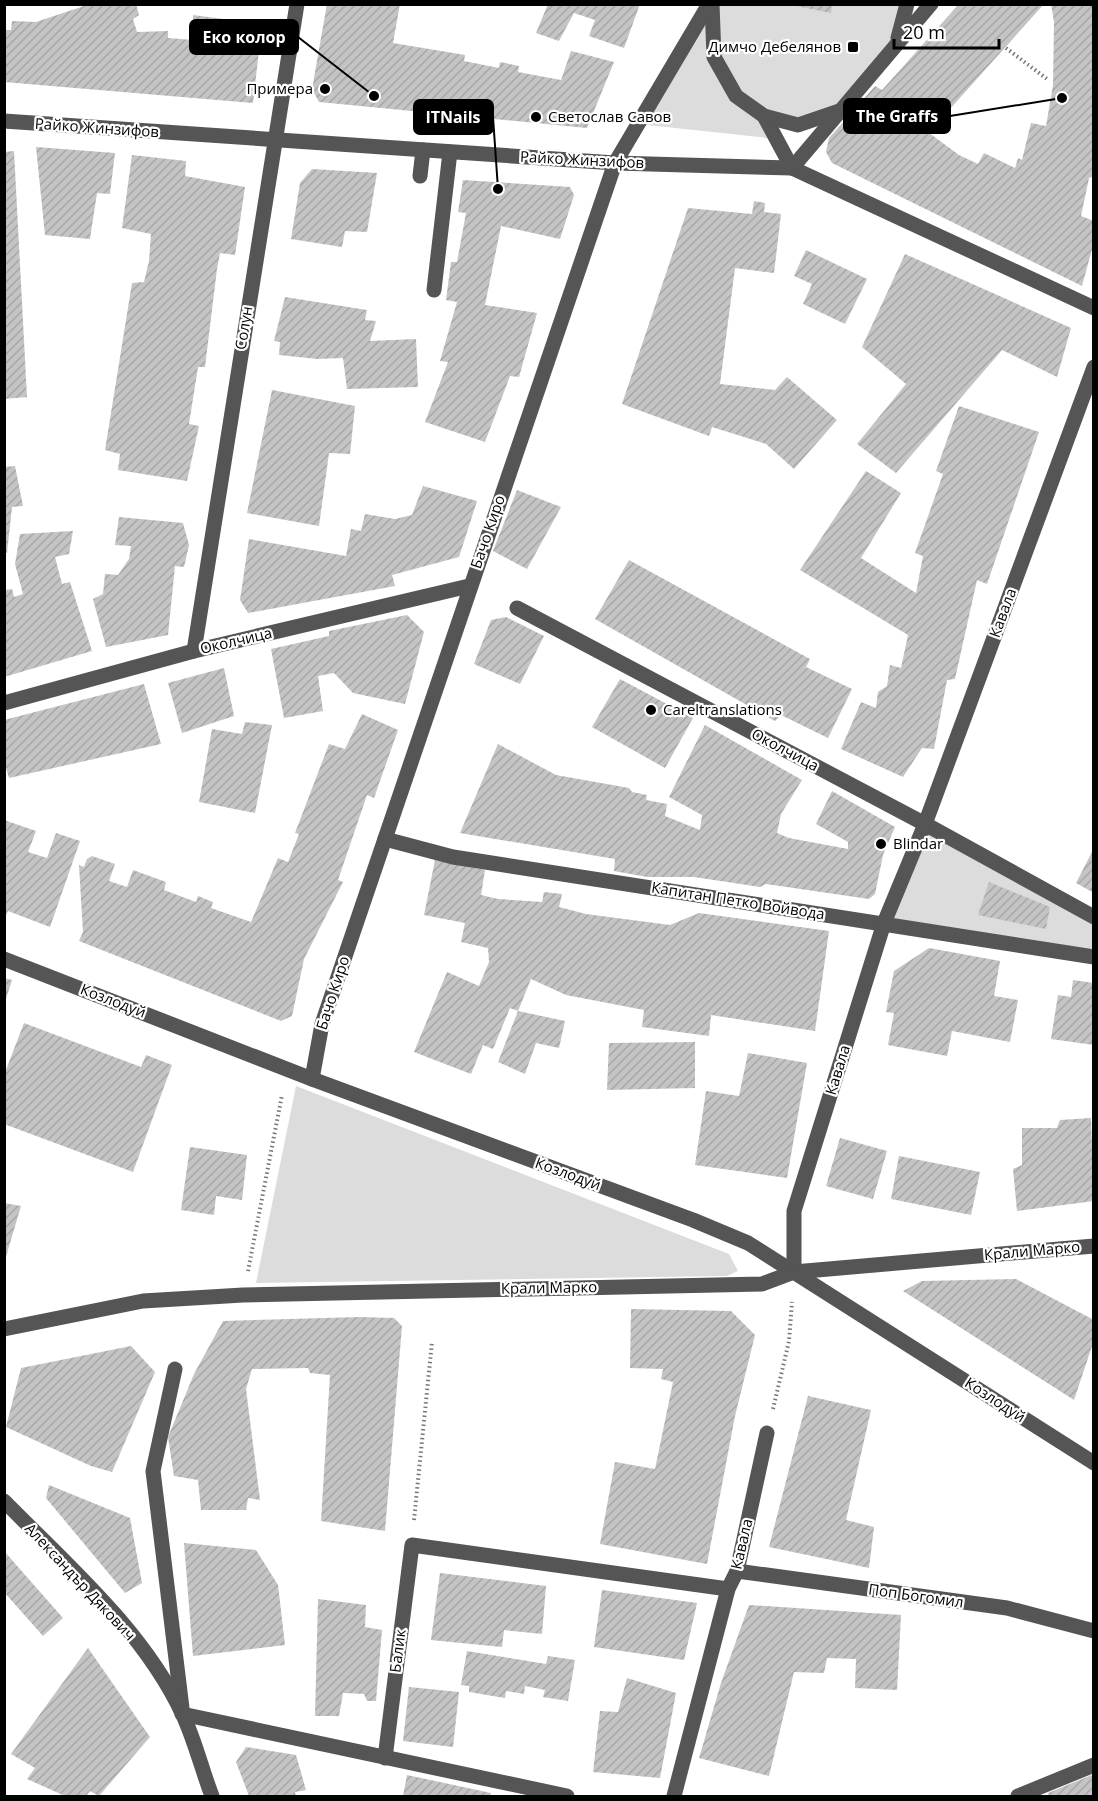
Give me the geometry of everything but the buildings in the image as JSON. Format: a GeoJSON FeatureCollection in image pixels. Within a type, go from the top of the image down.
{"type":"FeatureCollection","features":[{"type":"Feature","properties":{"kind":"street","name":"Солун"},"geometry":{"type":"LineString","coordinates":[[194,651],[273,141],[297,4]]}},
{"type":"Feature","properties":{"kind":"street"},"geometry":{"type":"LineString","coordinates":[[711,4],[714,57],[736,96],[764,117],[798,125],[841,110]]}},
{"type":"Feature","properties":{"kind":"street","name":"Бачо Киро"},"geometry":{"type":"LineString","coordinates":[[312,1079],[322,1024],[469,586],[615,163],[711,4]]}},
{"type":"Feature","properties":{"kind":"street"},"geometry":{"type":"LineString","coordinates":[[893,48],[901,32],[907,4]]}},
{"type":"Feature","properties":{"kind":"street"},"geometry":{"type":"LineString","coordinates":[[764,117],[792,168],[931,4]]}},
{"type":"Feature","properties":{"kind":"street","name":"Райко Жинзифов"},"geometry":{"type":"LineString","coordinates":[[4,121],[615,163],[792,168],[1094,308]]}},
{"type":"Feature","properties":{"kind":"street"},"geometry":{"type":"LineString","coordinates":[[420,176],[423,150]]}},
{"type":"Feature","properties":{"kind":"street"},"geometry":{"type":"LineString","coordinates":[[434,290],[450,152]]}},
{"type":"Feature","properties":{"kind":"street","name":"Кавала"},"geometry":{"type":"LineString","coordinates":[[794,1272],[794,1211],[884,923],[925,824],[1094,368]]}},
{"type":"Feature","properties":{"kind":"street","name":"Околчица"},"geometry":{"type":"LineString","coordinates":[[4,703],[194,651],[469,586]]}},
{"type":"Feature","properties":{"kind":"street","name":"Околчица"},"geometry":{"type":"LineString","coordinates":[[517,608],[925,824],[1094,917]]}},
{"type":"Feature","properties":{"kind":"street","name":"Капитан Петко Войвода"},"geometry":{"type":"LineString","coordinates":[[385,839],[453,857],[1094,957]]}},
{"type":"Feature","properties":{"kind":"street","name":"Козлодуй"},"geometry":{"type":"LineString","coordinates":[[4,959],[312,1079],[693,1220],[748,1244],[1094,1463]]}},
{"type":"Feature","properties":{"kind":"street","name":"Крали Марко"},"geometry":{"type":"LineString","coordinates":[[4,1329],[143,1301],[243,1295],[762,1284],[794,1272],[1094,1246]]}},
{"type":"Feature","properties":{"kind":"street"},"geometry":{"type":"LineString","coordinates":[[175,1369],[153,1472],[182,1714],[567,1797]]}},
{"type":"Feature","properties":{"kind":"street","name":"Кавала"},"geometry":{"type":"LineString","coordinates":[[674,1797],[728,1589],[737,1571],[767,1433]]}},
{"type":"Feature","properties":{"kind":"street","name":"Александър Дякович"},"geometry":{"type":"LineString","coordinates":[[4,1501],[106,1605],[146,1653],[182,1714],[212,1797]]}},
{"type":"Feature","properties":{"kind":"street"},"geometry":{"type":"LineString","coordinates":[[412,1545],[728,1589]]}},
{"type":"Feature","properties":{"kind":"street","name":"Балик"},"geometry":{"type":"LineString","coordinates":[[385,1758],[412,1545]]}},
{"type":"Feature","properties":{"kind":"street","name":"Поп Богомил"},"geometry":{"type":"LineString","coordinates":[[737,1571],[1007,1608],[1094,1631]]}},
{"type":"Feature","properties":{"kind":"street"},"geometry":{"type":"LineString","coordinates":[[1018,1797],[1094,1765]]}},
{"type":"Feature","properties":{"kind":"path"},"geometry":{"type":"LineString","coordinates":[[1006,48],[1047,79]]}},
{"type":"Feature","properties":{"kind":"path"},"geometry":{"type":"LineString","coordinates":[[243,1295],[287,1068]]}},
{"type":"Feature","properties":{"kind":"path"},"geometry":{"type":"LineString","coordinates":[[767,1433],[789,1341],[794,1272]]}},
{"type":"Feature","properties":{"kind":"path"},"geometry":{"type":"LineString","coordinates":[[412,1545],[432,1342]]}},
{"type":"Feature","properties":{"kind":"shaded area"},"geometry":{"type":"Polygon","coordinates":[[[709,5],[907,5],[901,32],[841,110],[798,125],[765,117],[777,139],[638,124],[709,5]]]}},
{"type":"Feature","properties":{"kind":"shaded area"},"geometry":{"type":"Polygon","coordinates":[[[925,824],[1093,915],[1093,957],[884,923],[925,824]]]}},
{"type":"Feature","properties":{"kind":"shaded area"},"geometry":{"type":"Polygon","coordinates":[[[296,1086],[729,1254],[738,1271],[727,1276],[256,1283],[296,1086]]]}},
{"type":"Feature","properties":{"kind":"place","name":"Димчо Дебелянов"},"geometry":{"type":"Point","coordinates":[853,47]}},
{"type":"Feature","properties":{"kind":"place","name":"Примера"},"geometry":{"type":"Point","coordinates":[325,89]}},
{"type":"Feature","properties":{"kind":"place","name":"Еко колор"},"geometry":{"type":"Point","coordinates":[374,96]}},
{"type":"Feature","properties":{"kind":"place","name":"The Graffs"},"geometry":{"type":"Point","coordinates":[1062,98]}},
{"type":"Feature","properties":{"kind":"place","name":"Светослав Савов"},"geometry":{"type":"Point","coordinates":[536,117]}},
{"type":"Feature","properties":{"kind":"place","name":"ITNails"},"geometry":{"type":"Point","coordinates":[498,189]}},
{"type":"Feature","properties":{"kind":"place","name":"Careltranslations"},"geometry":{"type":"Point","coordinates":[651,710]}},
{"type":"Feature","properties":{"kind":"place","name":"Blindar"},"geometry":{"type":"Point","coordinates":[881,844]}}]}
